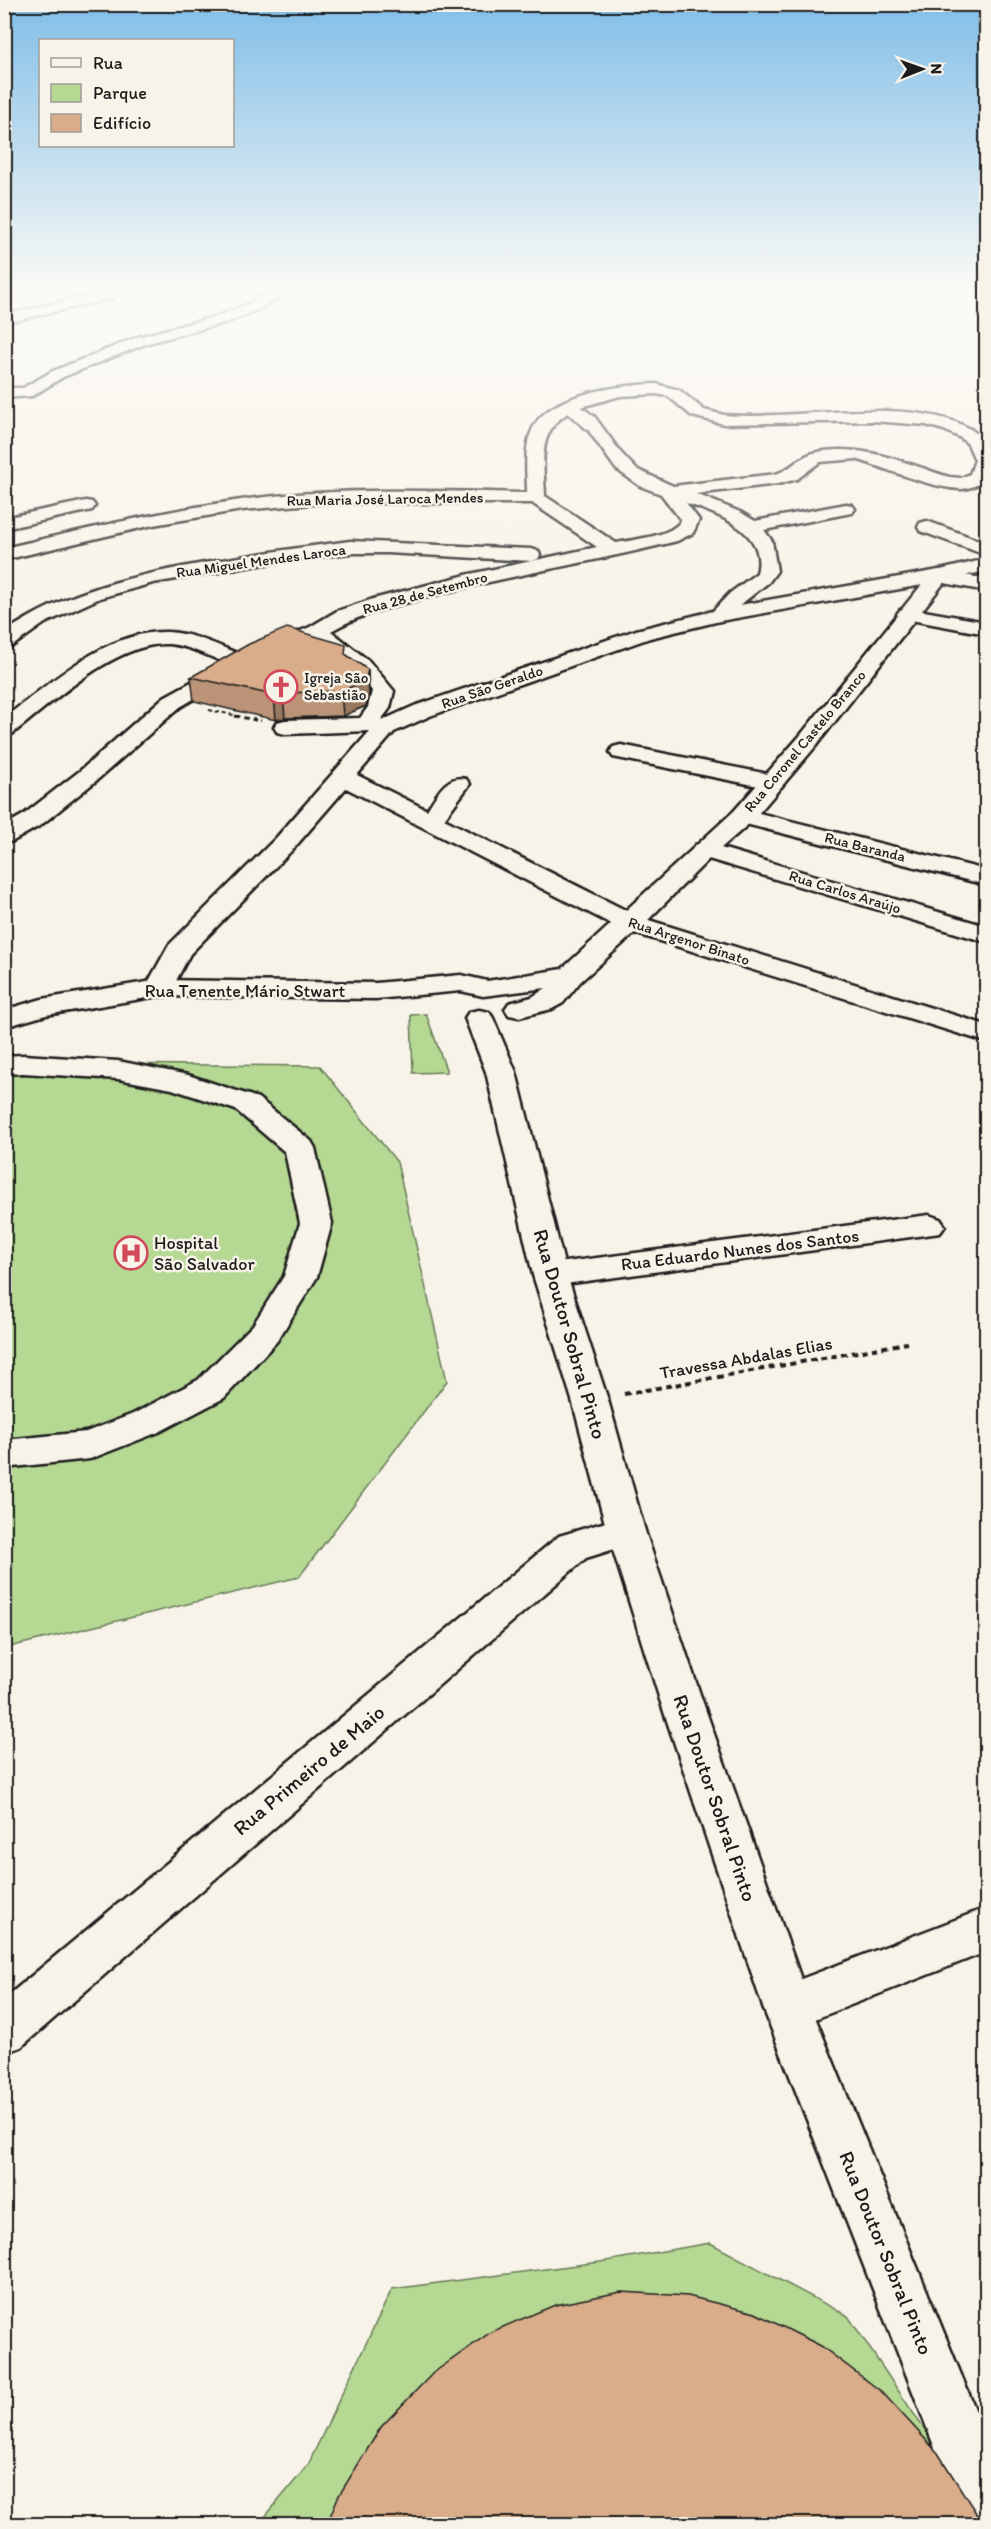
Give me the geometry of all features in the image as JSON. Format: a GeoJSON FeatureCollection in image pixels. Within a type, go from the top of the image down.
{"type":"FeatureCollection","features":[{"type":"Feature","properties":{"kind":"street"},"geometry":{"type":"LineString","coordinates":[[572,406],[553,415],[542,426],[536,450],[536,498],[612,549]]}},
{"type":"Feature","properties":{"kind":"street"},"geometry":{"type":"LineString","coordinates":[[669,493],[778,479],[791,475],[816,458],[844,454],[857,454],[947,482],[963,484],[977,477],[984,460],[975,442],[954,427],[928,421],[861,418],[732,420],[697,412],[690,406]]}},
{"type":"Feature","properties":{"kind":"street"},"geometry":{"type":"LineString","coordinates":[[569,407],[587,416],[616,460],[630,473],[669,493],[726,511],[753,526],[759,532],[768,550],[767,571],[720,615]]}},
{"type":"Feature","properties":{"kind":"street","name":"Rua 28 de Setembro"},"geometry":{"type":"LineString","coordinates":[[4,836],[32,820],[89,775],[172,702],[243,662],[317,631],[344,615],[380,603],[568,557],[670,537],[686,529],[690,520],[669,493]]}},
{"type":"Feature","properties":{"kind":"street","name":"Rua Maria José Laroca Mendes"},"geometry":{"type":"LineString","coordinates":[[4,554],[153,520],[263,503],[324,498],[536,498]]}},
{"type":"Feature","properties":{"kind":"street"},"geometry":{"type":"LineString","coordinates":[[4,524],[86,506]]}},
{"type":"Feature","properties":{"kind":"street"},"geometry":{"type":"LineString","coordinates":[[753,526],[846,509]]}},
{"type":"Feature","properties":{"kind":"street"},"geometry":{"type":"LineString","coordinates":[[927,527],[987,549]]}},
{"type":"Feature","properties":{"kind":"street","name":"Rua Miguel Mendes Laroca"},"geometry":{"type":"LineString","coordinates":[[4,643],[38,619],[93,594],[151,578],[289,554],[350,547],[387,547],[568,557]]}},
{"type":"Feature","properties":{"kind":"street"},"geometry":{"type":"LineString","coordinates":[[939,576],[987,565]]}},
{"type":"Feature","properties":{"kind":"street"},"geometry":{"type":"LineString","coordinates":[[939,576],[987,585]]}},
{"type":"Feature","properties":{"kind":"street","name":"Rua São Geraldo"},"geometry":{"type":"LineString","coordinates":[[159,988],[178,951],[285,843],[343,777],[376,726],[643,634],[720,615],[939,576]]}},
{"type":"Feature","properties":{"kind":"street","name":"Rua Coronel Castelo Branco"},"geometry":{"type":"LineString","coordinates":[[480,998],[489,1020],[515,1013],[553,997],[570,976],[630,923],[704,850],[743,816],[774,782],[939,576]]}},
{"type":"Feature","properties":{"kind":"street"},"geometry":{"type":"LineString","coordinates":[[907,614],[987,628]]}},
{"type":"Feature","properties":{"kind":"street"},"geometry":{"type":"LineString","coordinates":[[285,727],[376,726],[383,691],[371,675],[317,631]]}},
{"type":"Feature","properties":{"kind":"street"},"geometry":{"type":"LineString","coordinates":[[4,729],[107,654],[135,641],[175,639],[243,662]]}},
{"type":"Feature","properties":{"kind":"street"},"geometry":{"type":"LineString","coordinates":[[621,752],[774,782]]}},
{"type":"Feature","properties":{"kind":"street","name":"Rua Argenor Binato"},"geometry":{"type":"LineString","coordinates":[[343,777],[630,923],[987,1034]]}},
{"type":"Feature","properties":{"kind":"street"},"geometry":{"type":"LineString","coordinates":[[429,822],[458,784]]}},
{"type":"Feature","properties":{"kind":"street","name":"Rua Baranda"},"geometry":{"type":"LineString","coordinates":[[743,816],[987,878]]}},
{"type":"Feature","properties":{"kind":"street","name":"Rua Carlos Araújo"},"geometry":{"type":"LineString","coordinates":[[704,850],[987,934]]}},
{"type":"Feature","properties":{"kind":"street"},"geometry":{"type":"LineString","coordinates":[[480,998],[570,976]]}},
{"type":"Feature","properties":{"kind":"street","name":"Rua Tenente Mário Stwart"},"geometry":{"type":"LineString","coordinates":[[4,1018],[42,1007],[159,988],[376,991],[416,987],[439,995],[480,998]]}},
{"type":"Feature","properties":{"kind":"street","name":"Rua Doutor Sobral Pinto"},"geometry":{"type":"LineString","coordinates":[[480,998],[501,1072],[550,1275],[590,1400],[626,1531],[681,1700],[787,2007],[987,2505]]}},
{"type":"Feature","properties":{"kind":"street"},"geometry":{"type":"LineString","coordinates":[[501,1072],[515,1013]]}},
{"type":"Feature","properties":{"kind":"street"},"geometry":{"type":"LineString","coordinates":[[4,1065],[23,1064],[118,1070],[178,1081],[247,1104],[300,1148],[316,1223],[300,1277],[265,1333],[211,1389],[146,1423],[90,1444],[4,1454]]}},
{"type":"Feature","properties":{"kind":"street","name":"Rua Eduardo Nunes dos Santos"},"geometry":{"type":"LineString","coordinates":[[550,1275],[929,1226]]}},
{"type":"Feature","properties":{"kind":"street","name":"Rua Primeiro de Maio"},"geometry":{"type":"LineString","coordinates":[[4,2030],[573,1547],[626,1531]]}},
{"type":"Feature","properties":{"kind":"street"},"geometry":{"type":"LineString","coordinates":[[787,2007],[987,1930]]}},
{"type":"Feature","properties":{"kind":"path"},"geometry":{"type":"LineString","coordinates":[[172,702],[285,727]]}},
{"type":"Feature","properties":{"kind":"path","name":"Travessa Abdalas Elias"},"geometry":{"type":"LineString","coordinates":[[590,1400],[907,1342]]}},
{"type":"Feature","properties":{"kind":"green space"},"geometry":{"type":"Polygon","coordinates":[[[426,1014],[447,1072],[413,1073],[411,1015],[426,1014]]]}},
{"type":"Feature","properties":{"kind":"green space"},"geometry":{"type":"Polygon","coordinates":[[[91,1064],[320,1066],[397,1162],[447,1381],[299,1577],[5,1648],[4,1075],[91,1064]]]}},
{"type":"Feature","properties":{"kind":"green space"},"geometry":{"type":"Polygon","coordinates":[[[710,2243],[848,2316],[943,2457],[957,2524],[259,2524],[308,2465],[392,2289],[600,2262],[710,2243]]]}},
{"type":"Feature","properties":{"kind":"building"},"geometry":{"type":"Polygon","coordinates":[[[287,628],[346,645],[345,654],[368,670],[365,681],[341,691],[274,695],[191,677],[249,644],[287,628]]]}},
{"type":"Feature","properties":{"kind":"building"},"geometry":{"type":"Polygon","coordinates":[[[621,2292],[688,2296],[755,2313],[821,2346],[882,2392],[938,2453],[983,2524],[327,2524],[338,2497],[381,2427],[433,2373],[491,2332],[555,2305],[621,2292]]]}},
{"type":"Feature","properties":{"kind":"place","name":"Igreja São Sebastião"},"geometry":{"type":"Point","coordinates":[281,687]}},
{"type":"Feature","properties":{"kind":"place","name":"Hospital São Salvador"},"geometry":{"type":"Point","coordinates":[131,1253]}}]}
